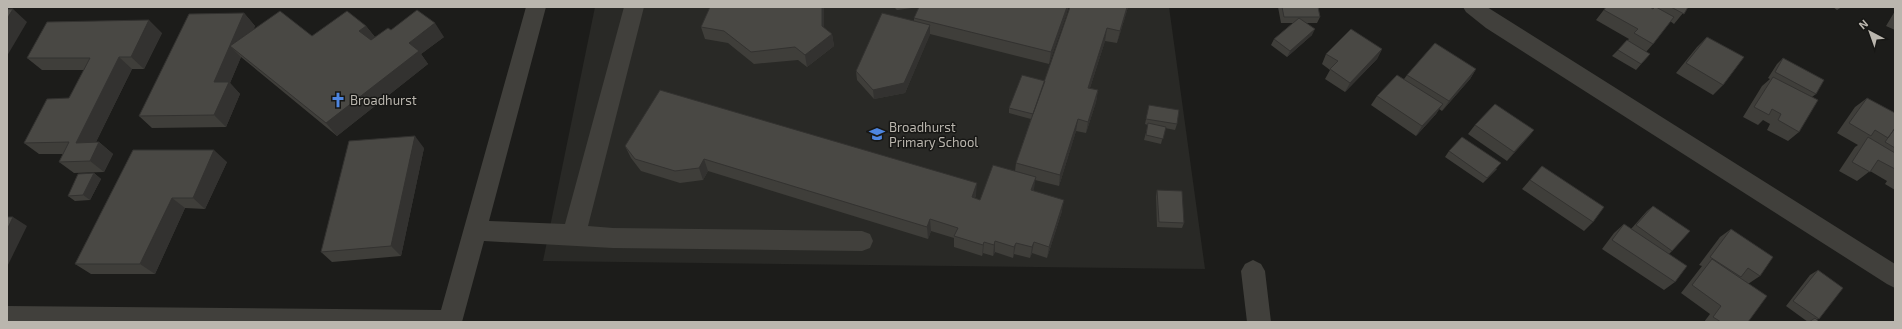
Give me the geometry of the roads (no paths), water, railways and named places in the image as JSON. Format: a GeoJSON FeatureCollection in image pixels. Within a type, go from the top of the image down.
{"type":"FeatureCollection","features":[{"type":"Feature","properties":{"kind":"street"},"geometry":{"type":"LineString","coordinates":[[7,317],[450,322],[536,7]]}},
{"type":"Feature","properties":{"kind":"street"},"geometry":{"type":"LineString","coordinates":[[574,236],[634,7]]}},
{"type":"Feature","properties":{"kind":"street"},"geometry":{"type":"LineString","coordinates":[[1473,7],[1493,22],[1895,277]]}},
{"type":"Feature","properties":{"kind":"street"},"geometry":{"type":"LineString","coordinates":[[475,230],[613,238],[862,240]]}},
{"type":"Feature","properties":{"kind":"street"},"geometry":{"type":"LineString","coordinates":[[1253,272],[1259,322]]}},
{"type":"Feature","properties":{"kind":"place","name":"Broadhurst"},"geometry":{"type":"Point","coordinates":[338,100]}},
{"type":"Feature","properties":{"kind":"place","name":"Broadhurst Primary School"},"geometry":{"type":"Point","coordinates":[877,134]}}]}
